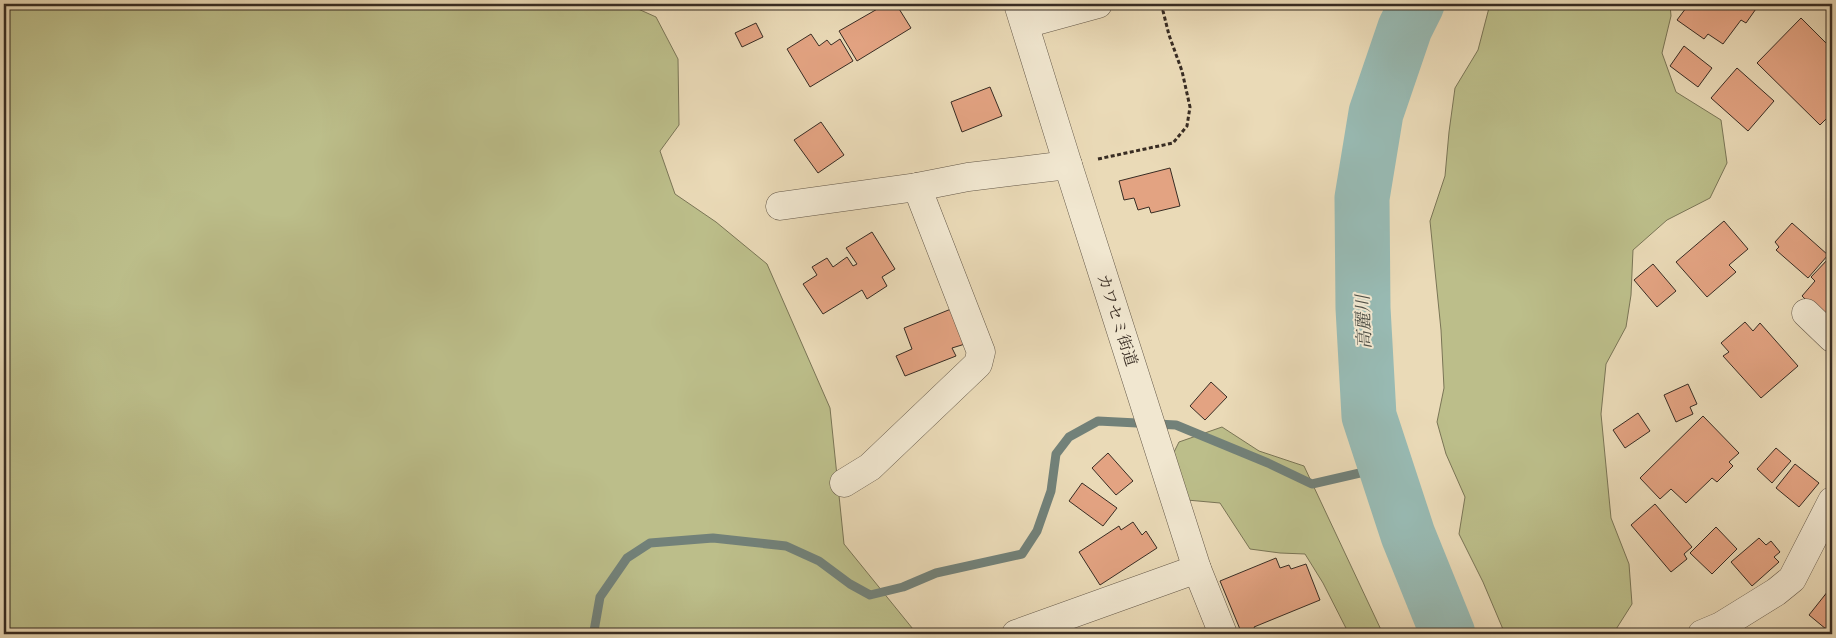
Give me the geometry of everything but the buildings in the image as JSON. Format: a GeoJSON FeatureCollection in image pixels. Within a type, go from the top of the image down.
{"type":"FeatureCollection","features":[{"type":"Feature","properties":{"kind":"street"},"geometry":{"type":"LineString","coordinates":[[1022,14],[1098,4]]}},
{"type":"Feature","properties":{"kind":"street","name":"カワセミ街道"},"geometry":{"type":"LineString","coordinates":[[1022,14],[1068,165],[1197,569],[1223,634]]}},
{"type":"Feature","properties":{"kind":"street"},"geometry":{"type":"LineString","coordinates":[[780,206],[917,187],[968,177],[1068,165]]}},
{"type":"Feature","properties":{"kind":"street"},"geometry":{"type":"LineString","coordinates":[[844,483],[870,468],[978,364],[981,352],[917,187]]}},
{"type":"Feature","properties":{"kind":"street"},"geometry":{"type":"LineString","coordinates":[[1806,313],[1832,338]]}},
{"type":"Feature","properties":{"kind":"street"},"geometry":{"type":"LineString","coordinates":[[1702,634],[1721,626],[1776,592],[1792,579],[1832,502]]}},
{"type":"Feature","properties":{"kind":"street"},"geometry":{"type":"LineString","coordinates":[[1016,634],[1197,569]]}},
{"type":"Feature","properties":{"kind":"path"},"geometry":{"type":"LineString","coordinates":[[1068,165],[1173,143],[1187,126],[1190,107],[1182,70],[1169,35],[1163,11],[1166,4]]}},
{"type":"Feature","properties":{"kind":"green space"},"geometry":{"type":"Polygon","coordinates":[[[4,4],[627,4],[656,17],[678,59],[679,125],[660,151],[675,194],[716,222],[767,264],[830,408],[844,544],[917,634],[4,634],[4,4]]]}},
{"type":"Feature","properties":{"kind":"green space"},"geometry":{"type":"Polygon","coordinates":[[[1490,4],[1670,4],[1671,16],[1662,53],[1676,92],[1721,120],[1727,163],[1710,198],[1667,220],[1633,250],[1631,295],[1626,327],[1606,364],[1601,414],[1611,518],[1629,564],[1632,604],[1613,634],[1505,634],[1483,582],[1459,534],[1465,497],[1446,454],[1437,422],[1444,388],[1441,330],[1430,221],[1445,176],[1455,88],[1478,50],[1490,4]]]}},
{"type":"Feature","properties":{"kind":"green space"},"geometry":{"type":"Polygon","coordinates":[[[1222,427],[1259,451],[1304,466],[1383,634],[1349,634],[1323,583],[1305,554],[1250,549],[1220,503],[1187,500],[1174,452],[1179,442],[1222,427]]]}},
{"type":"Feature","properties":{"kind":"waterway","name":"高麗川"},"geometry":{"type":"LineString","coordinates":[[1417,4],[1405,28],[1376,113],[1362,198],[1363,308],[1369,416],[1408,535],[1448,634]]}},
{"type":"Feature","properties":{"kind":"waterway"},"geometry":{"type":"LineString","coordinates":[[595,634],[600,597],[627,558],[650,543],[713,538],[786,546],[819,561],[850,584],[870,595],[903,587],[936,573],[1022,554],[1037,531],[1051,491],[1056,454],[1069,437],[1098,421],[1176,425],[1268,463],[1312,484],[1386,467]]}}]}
